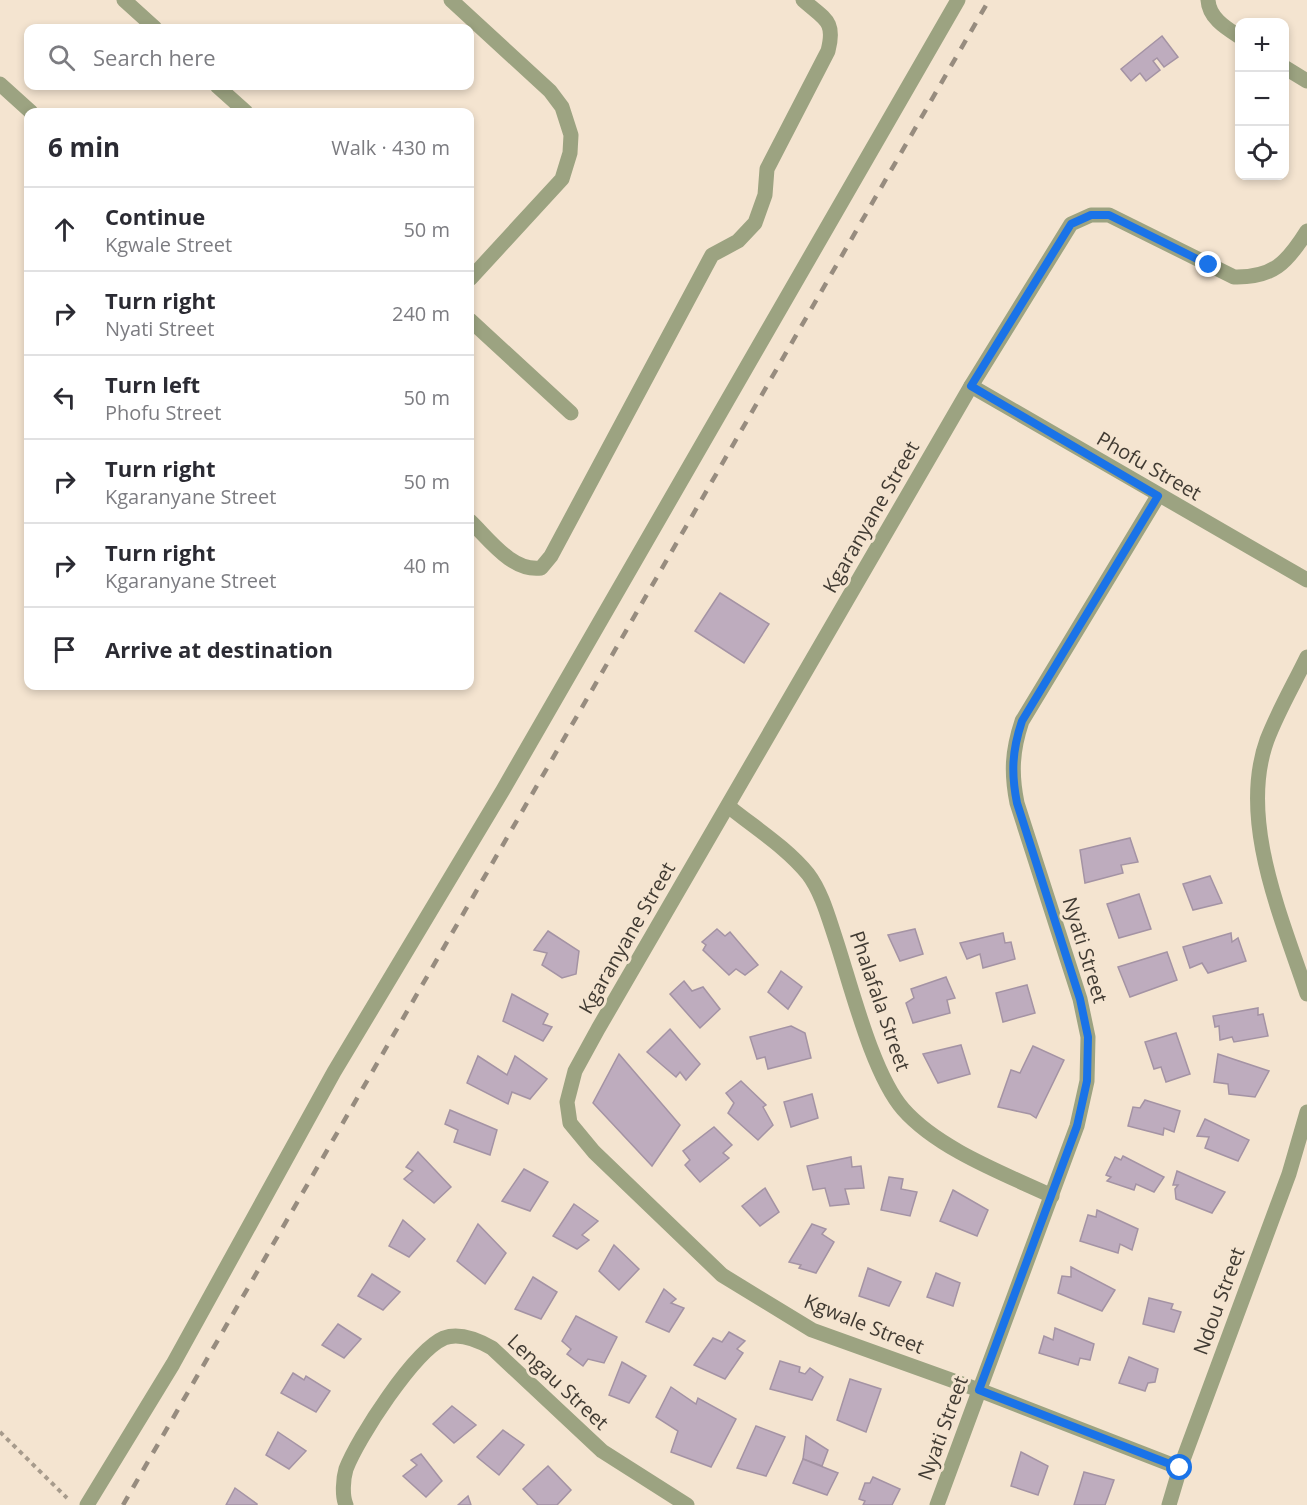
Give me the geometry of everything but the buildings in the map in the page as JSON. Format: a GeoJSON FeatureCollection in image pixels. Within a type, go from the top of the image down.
{"type":"FeatureCollection","features":[{"type":"Feature","properties":{"kind":"street"},"geometry":{"type":"LineString","coordinates":[[124,0],[151,24]]}},
{"type":"Feature","properties":{"kind":"street"},"geometry":{"type":"LineString","coordinates":[[451,0],[550,91],[562,107],[571,135],[570,153],[562,179],[474,275]]}},
{"type":"Feature","properties":{"kind":"street"},"geometry":{"type":"LineString","coordinates":[[474,525],[516,564],[528,570],[541,568],[551,556],[712,255],[738,241],[755,223],[765,195],[767,169],[828,51],[832,34],[829,22],[803,0]]}},
{"type":"Feature","properties":{"kind":"street"},"geometry":{"type":"LineString","coordinates":[[87,1505],[173,1364],[334,1072],[502,790],[958,0]]}},
{"type":"Feature","properties":{"kind":"street"},"geometry":{"type":"LineString","coordinates":[[1208,0],[1209,8],[1222,26],[1235,34]]}},
{"type":"Feature","properties":{"kind":"street"},"geometry":{"type":"LineString","coordinates":[[1289,69],[1307,81]]}},
{"type":"Feature","properties":{"kind":"street"},"geometry":{"type":"LineString","coordinates":[[0,84],[27,108]]}},
{"type":"Feature","properties":{"kind":"street"},"geometry":{"type":"LineString","coordinates":[[221,90],[241,108]]}},
{"type":"Feature","properties":{"kind":"street","name":"Kgaranyane Street"},"geometry":{"type":"LineString","coordinates":[[575,1071],[971,386],[1071,224],[1091,215],[1109,215],[1234,277],[1254,278],[1274,271],[1293,254],[1307,231]]}},
{"type":"Feature","properties":{"kind":"street"},"geometry":{"type":"LineString","coordinates":[[474,324],[571,413]]}},
{"type":"Feature","properties":{"kind":"street","name":"Phofu Street"},"geometry":{"type":"LineString","coordinates":[[971,386],[1307,580]]}},
{"type":"Feature","properties":{"kind":"street","name":"Nyati Street"},"geometry":{"type":"LineString","coordinates":[[937,1505],[1052,1197],[1077,1126],[1087,1081],[1088,1037],[1080,999],[1017,803],[1011,772],[1013,748],[1022,721],[1158,496]]}},
{"type":"Feature","properties":{"kind":"street"},"geometry":{"type":"LineString","coordinates":[[1307,657],[1267,741],[1257,785],[1266,875],[1307,994]]}},
{"type":"Feature","properties":{"kind":"street","name":"Phalafala Street"},"geometry":{"type":"LineString","coordinates":[[728,806],[784,850],[809,875],[826,909],[885,1083],[904,1110],[930,1132],[969,1157],[1052,1197]]}},
{"type":"Feature","properties":{"kind":"street","name":"Kgwale Street"},"geometry":{"type":"LineString","coordinates":[[575,1071],[567,1102],[570,1123],[580,1137],[722,1275],[812,1330],[979,1390],[1180,1468]]}},
{"type":"Feature","properties":{"kind":"street","name":"Ndou Street"},"geometry":{"type":"LineString","coordinates":[[1169,1505],[1180,1468],[1289,1174],[1307,1112]]}},
{"type":"Feature","properties":{"kind":"street","name":"Lengau Street"},"geometry":{"type":"LineString","coordinates":[[346,1505],[343,1498],[346,1470],[378,1412],[402,1380],[435,1344],[445,1338],[458,1336],[477,1340],[492,1348],[602,1451],[687,1505]]}},
{"type":"Feature","properties":{"kind":"path"},"geometry":{"type":"LineString","coordinates":[[0,1432],[74,1505]]}},
{"type":"Feature","properties":{"kind":"railway"},"geometry":{"type":"LineString","coordinates":[[123,1505],[989,0]]}},
{"type":"Feature","properties":{"kind":"route"},"geometry":{"type":"LineString","coordinates":[[1180,1468],[979,1390],[1077,1126],[1087,1081],[1088,1037],[1080,999],[1017,803],[1011,772],[1013,748],[1022,721],[1158,496],[971,386],[1071,224],[1091,215],[1109,215],[1209,265]]}}]}
